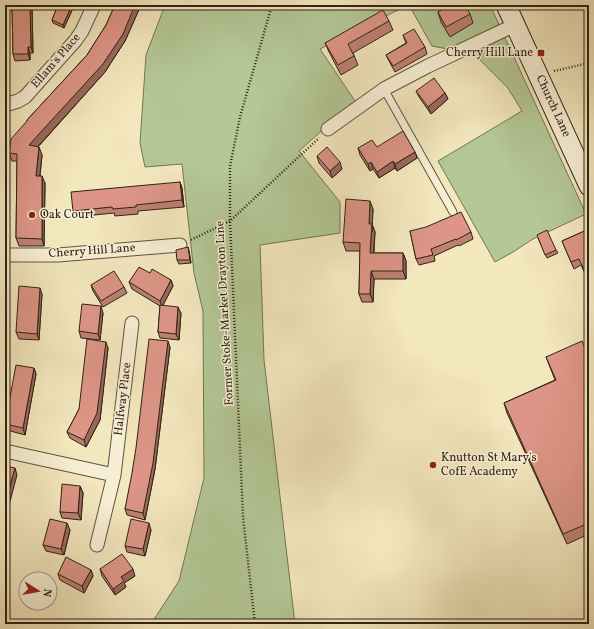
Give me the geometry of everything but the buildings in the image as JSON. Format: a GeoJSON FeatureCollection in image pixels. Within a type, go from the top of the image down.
{"type":"FeatureCollection","features":[{"type":"Feature","properties":{"kind":"main road","name":"Church Lane"},"geometry":{"type":"LineString","coordinates":[[506,5],[589,186]]}},
{"type":"Feature","properties":{"kind":"street","name":"Ellam's Place"},"geometry":{"type":"LineString","coordinates":[[5,105],[18,101],[25,96],[75,41],[82,31],[94,5]]}},
{"type":"Feature","properties":{"kind":"street"},"geometry":{"type":"LineString","coordinates":[[328,129],[384,89],[428,66],[515,25]]}},
{"type":"Feature","properties":{"kind":"street","name":"Cherry Hill Lane"},"geometry":{"type":"LineString","coordinates":[[5,255],[58,255],[180,245]]}},
{"type":"Feature","properties":{"kind":"street","name":"Halfway Place"},"geometry":{"type":"LineString","coordinates":[[97,545],[114,475],[132,323]]}},
{"type":"Feature","properties":{"kind":"street"},"geometry":{"type":"LineString","coordinates":[[5,452],[114,475]]}},
{"type":"Feature","properties":{"kind":"lane"},"geometry":{"type":"LineString","coordinates":[[384,89],[453,212]]}},
{"type":"Feature","properties":{"kind":"path","name":"Former Stoke-Market Drayton Line"},"geometry":{"type":"LineString","coordinates":[[255,624],[243,517],[230,221],[230,166],[240,118],[272,5]]}},
{"type":"Feature","properties":{"kind":"path"},"geometry":{"type":"LineString","coordinates":[[538,75],[589,63]]}},
{"type":"Feature","properties":{"kind":"path"},"geometry":{"type":"LineString","coordinates":[[180,245],[230,221],[328,129]]}},
{"type":"Feature","properties":{"kind":"green space"},"geometry":{"type":"Polygon","coordinates":[[[165,5],[408,5],[320,49],[355,101],[299,151],[340,202],[340,233],[260,245],[264,360],[295,624],[151,624],[179,581],[204,478],[203,311],[194,273],[182,164],[145,167],[140,143],[146,55],[165,5]]]}},
{"type":"Feature","properties":{"kind":"green space"},"geometry":{"type":"Polygon","coordinates":[[[409,5],[490,5],[586,214],[533,239],[495,262],[438,161],[522,111],[508,88],[474,54],[432,46],[409,5]]]}},
{"type":"Feature","properties":{"kind":"place","name":"Cherry Hill Lane"},"geometry":{"type":"Point","coordinates":[541,53]}},
{"type":"Feature","properties":{"kind":"place","name":"Oak Court"},"geometry":{"type":"Point","coordinates":[32,215]}},
{"type":"Feature","properties":{"kind":"place","name":"Knutton St Mary's CofE Academy"},"geometry":{"type":"Point","coordinates":[433,465]}}]}
